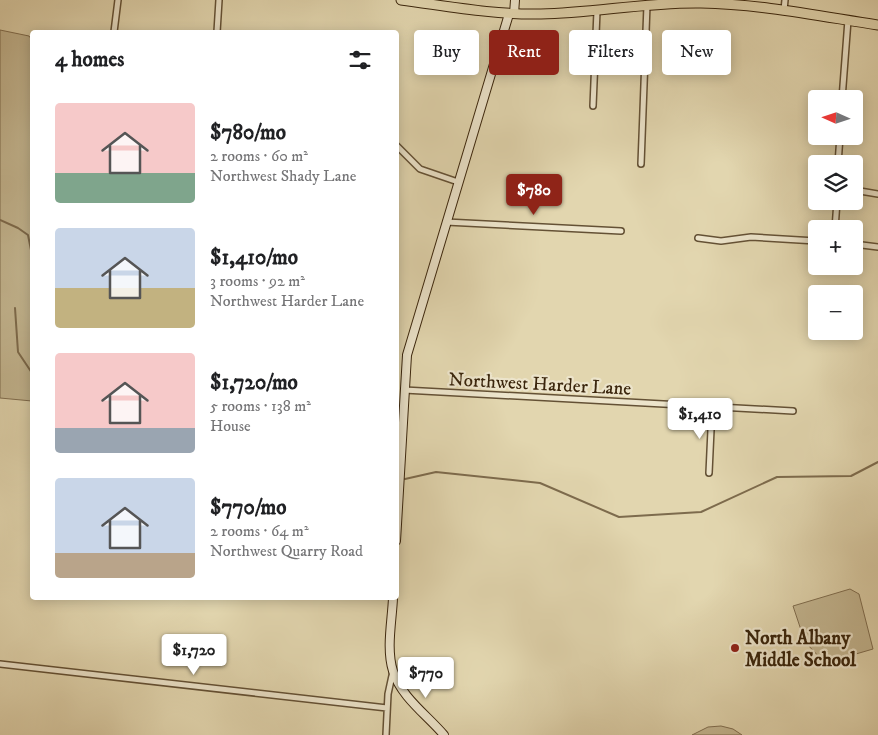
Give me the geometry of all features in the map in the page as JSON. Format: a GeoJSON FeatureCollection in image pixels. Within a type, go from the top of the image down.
{"type":"FeatureCollection","features":[{"type":"Feature","properties":{"kind":"main road"},"geometry":{"type":"LineString","coordinates":[[401,0],[512,14],[597,11],[699,1],[784,10],[878,25]]}},
{"type":"Feature","properties":{"kind":"street"},"geometry":{"type":"LineString","coordinates":[[114,30],[118,0]]}},
{"type":"Feature","properties":{"kind":"street"},"geometry":{"type":"LineString","coordinates":[[217,30],[219,0]]}},
{"type":"Feature","properties":{"kind":"street"},"geometry":{"type":"LineString","coordinates":[[399,484],[406,364],[412,336],[515,0]]}},
{"type":"Feature","properties":{"kind":"street"},"geometry":{"type":"LineString","coordinates":[[784,10],[785,0]]}},
{"type":"Feature","properties":{"kind":"street"},"geometry":{"type":"LineString","coordinates":[[641,164],[647,5]]}},
{"type":"Feature","properties":{"kind":"street"},"geometry":{"type":"LineString","coordinates":[[593,106],[597,11]]}},
{"type":"Feature","properties":{"kind":"street"},"geometry":{"type":"LineString","coordinates":[[843,90],[848,20]]}},
{"type":"Feature","properties":{"kind":"street"},"geometry":{"type":"LineString","coordinates":[[399,148],[420,169],[458,182]]}},
{"type":"Feature","properties":{"kind":"street"},"geometry":{"type":"LineString","coordinates":[[863,192],[878,194]]}},
{"type":"Feature","properties":{"kind":"street"},"geometry":{"type":"LineString","coordinates":[[446,222],[621,231]]}},
{"type":"Feature","properties":{"kind":"street"},"geometry":{"type":"LineString","coordinates":[[698,238],[721,241],[751,237],[808,241]]}},
{"type":"Feature","properties":{"kind":"street"},"geometry":{"type":"LineString","coordinates":[[863,245],[878,247]]}},
{"type":"Feature","properties":{"kind":"street","name":"Northwest Harder Lane"},"geometry":{"type":"LineString","coordinates":[[404,390],[793,411]]}},
{"type":"Feature","properties":{"kind":"street"},"geometry":{"type":"LineString","coordinates":[[709,472],[712,408]]}},
{"type":"Feature","properties":{"kind":"street"},"geometry":{"type":"LineString","coordinates":[[386,735],[387,708],[393,671],[390,649],[393,600]]}},
{"type":"Feature","properties":{"kind":"street"},"geometry":{"type":"LineString","coordinates":[[0,664],[387,708]]}},
{"type":"Feature","properties":{"kind":"street"},"geometry":{"type":"LineString","coordinates":[[393,671],[406,694],[444,735]]}},
{"type":"Feature","properties":{"kind":"shaded area"},"geometry":{"type":"Polygon","coordinates":[[[0,30],[30,37],[30,401],[0,398],[0,30]]]}},
{"type":"Feature","properties":{"kind":"shaded area"},"geometry":{"type":"Polygon","coordinates":[[[850,589],[859,594],[873,649],[825,663],[805,642],[793,606],[850,589]]]}},
{"type":"Feature","properties":{"kind":"shaded area"},"geometry":{"type":"Polygon","coordinates":[[[721,726],[733,729],[742,735],[692,735],[708,727],[721,726]]]}},
{"type":"Feature","properties":{"kind":"waterway"},"geometry":{"type":"LineString","coordinates":[[0,220],[28,235],[30,245]]}},
{"type":"Feature","properties":{"kind":"waterway"},"geometry":{"type":"LineString","coordinates":[[15,308],[18,352],[30,370]]}},
{"type":"Feature","properties":{"kind":"waterway"},"geometry":{"type":"LineString","coordinates":[[405,479],[436,472],[540,483],[619,517],[701,512],[777,477],[851,476],[878,462]]}},
{"type":"Feature","properties":{"kind":"place","name":"North Albany Middle School"},"geometry":{"type":"Point","coordinates":[735,648]}}]}
